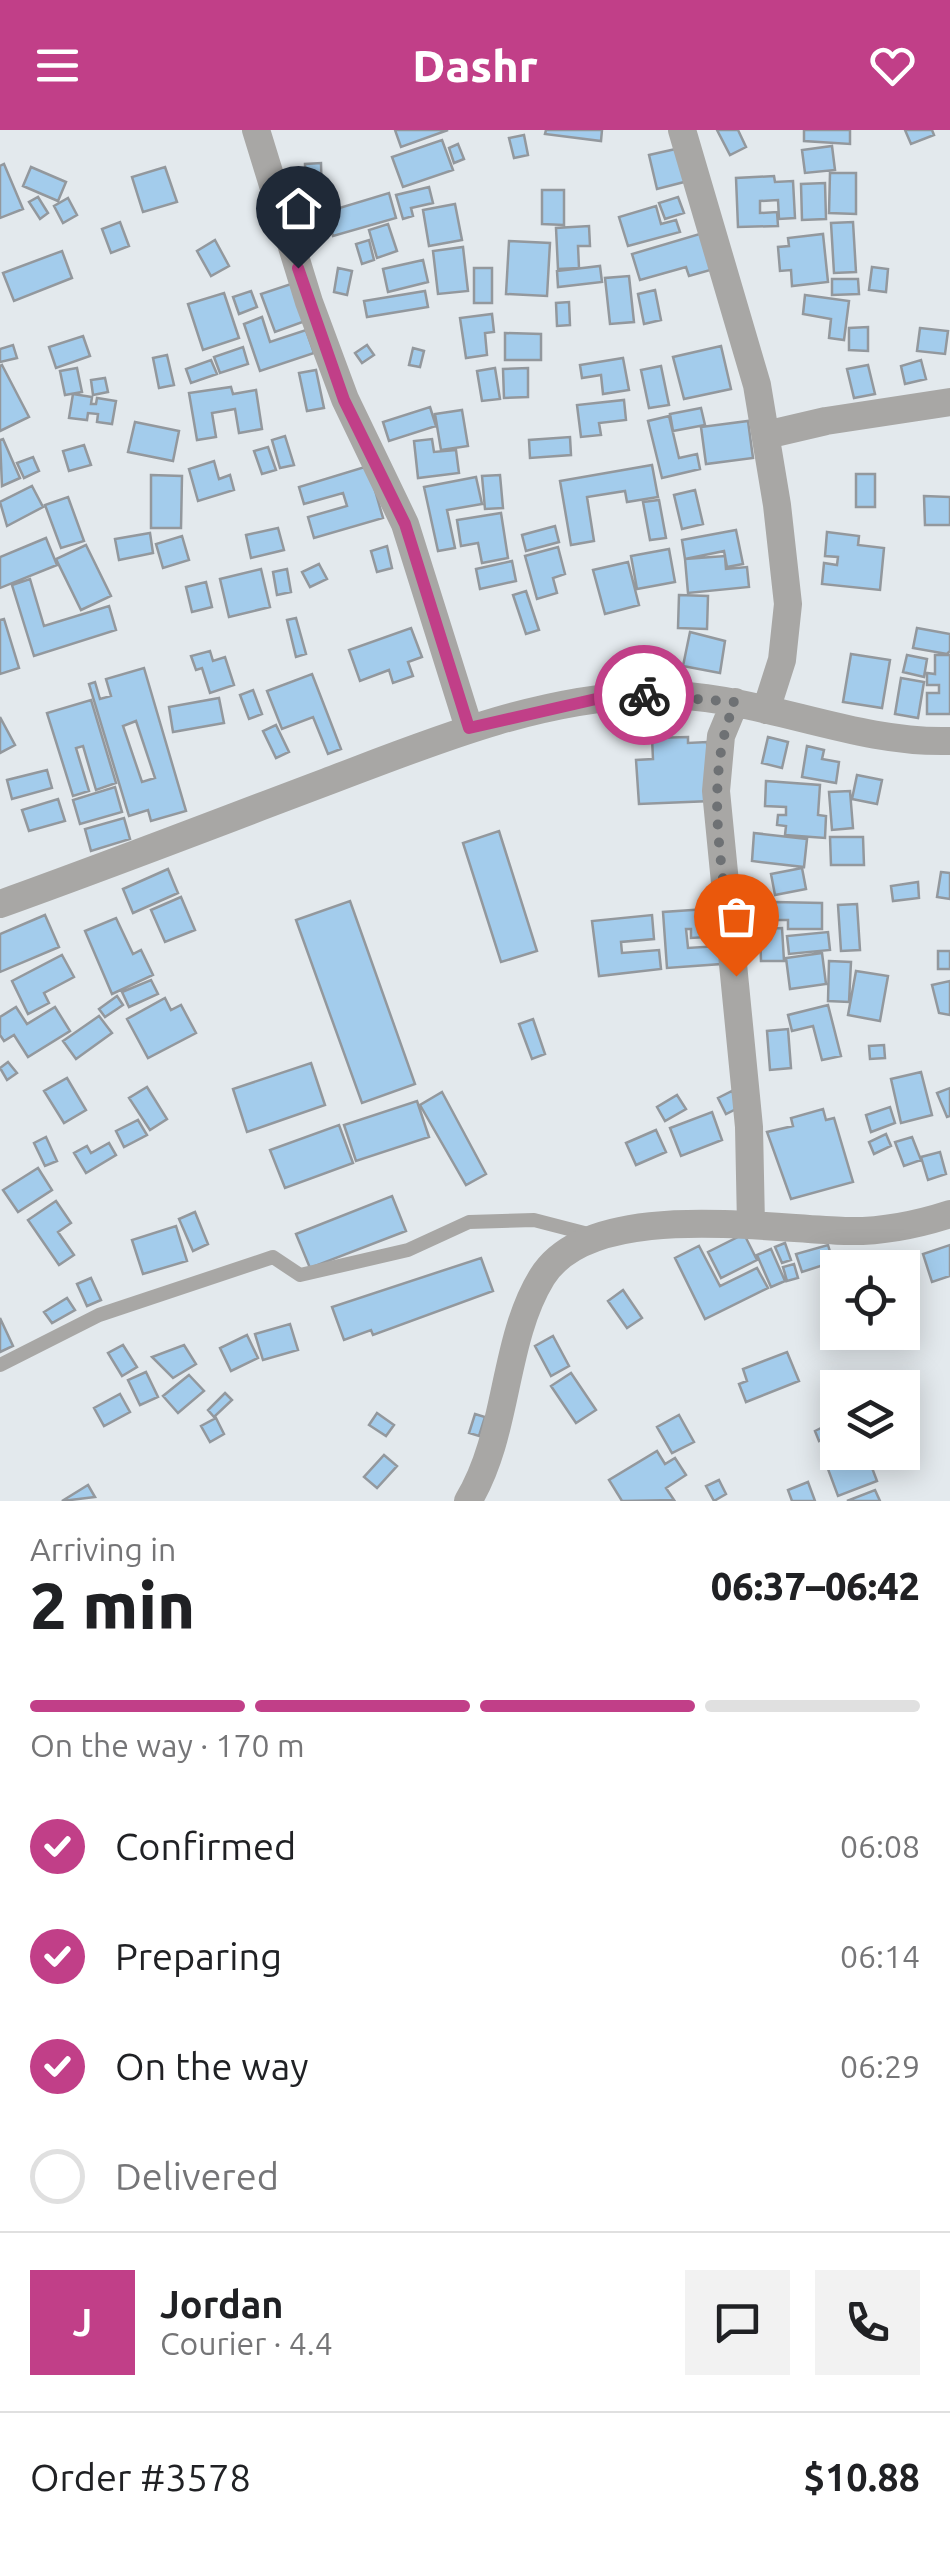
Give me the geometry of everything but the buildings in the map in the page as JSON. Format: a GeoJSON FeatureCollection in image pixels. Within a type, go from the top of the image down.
{"type":"FeatureCollection","features":[{"type":"Feature","properties":{"kind":"street"},"geometry":{"type":"LineString","coordinates":[[256,130],[344,400],[405,524],[469,728]]}},
{"type":"Feature","properties":{"kind":"street"},"geometry":{"type":"LineString","coordinates":[[682,130],[758,385],[766,435],[788,604],[782,660],[766,710]]}},
{"type":"Feature","properties":{"kind":"street"},"geometry":{"type":"LineString","coordinates":[[766,435],[826,420],[950,402]]}},
{"type":"Feature","properties":{"kind":"street"},"geometry":{"type":"LineString","coordinates":[[0,904],[469,728],[596,699],[648,694],[735,702],[901,743],[950,742]]}},
{"type":"Feature","properties":{"kind":"street"},"geometry":{"type":"LineString","coordinates":[[735,702],[721,736],[716,791],[749,1127],[752,1225]]}},
{"type":"Feature","properties":{"kind":"street"},"geometry":{"type":"LineString","coordinates":[[468,1501],[492,1444],[539,1281],[557,1254],[593,1235],[712,1222],[848,1231],[915,1226],[950,1214]]}},
{"type":"Feature","properties":{"kind":"lane"},"geometry":{"type":"LineString","coordinates":[[0,1365],[99,1315],[273,1257],[300,1275],[408,1250],[468,1222],[534,1220],[593,1235]]}},
{"type":"Feature","properties":{"kind":"way so far"},"geometry":{"type":"LineString","coordinates":[[644,695],[735,702],[721,736],[716,791],[736,976]]}},
{"type":"Feature","properties":{"kind":"route"},"geometry":{"type":"LineString","coordinates":[[298,268],[344,400],[380,464],[405,524],[469,728],[596,699],[644,695]]}}]}
